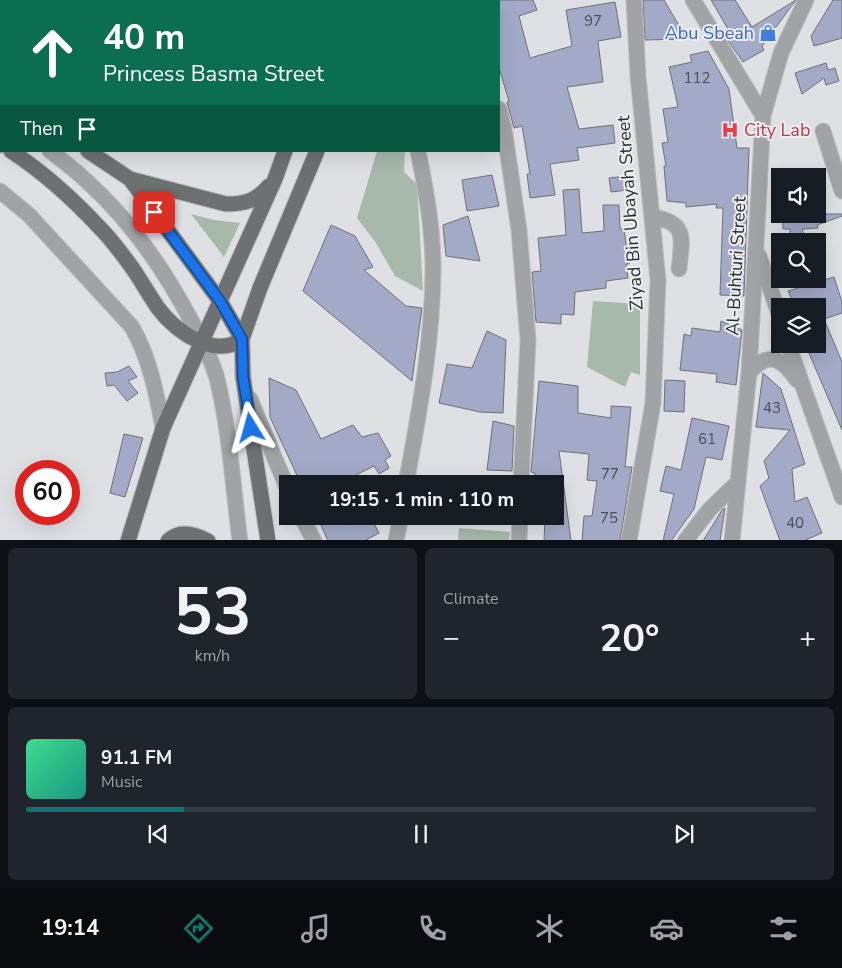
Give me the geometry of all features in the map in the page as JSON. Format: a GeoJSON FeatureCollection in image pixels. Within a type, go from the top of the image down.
{"type":"FeatureCollection","features":[{"type":"Feature","properties":{"kind":"main road"},"geometry":{"type":"LineString","coordinates":[[12,152],[70,198],[106,236],[167,318],[177,328],[202,342],[225,346],[242,339]]}},
{"type":"Feature","properties":{"kind":"main road"},"geometry":{"type":"LineString","coordinates":[[89,152],[130,180],[220,301],[242,339]]}},
{"type":"Feature","properties":{"kind":"main road"},"geometry":{"type":"LineString","coordinates":[[128,540],[164,428],[275,179],[285,152]]}},
{"type":"Feature","properties":{"kind":"main road"},"geometry":{"type":"LineString","coordinates":[[268,540],[246,393],[242,339],[260,288],[317,152]]}},
{"type":"Feature","properties":{"kind":"main road"},"geometry":{"type":"LineString","coordinates":[[130,180],[210,201],[242,204],[262,194],[275,179]]}},
{"type":"Feature","properties":{"kind":"main road"},"geometry":{"type":"LineString","coordinates":[[168,540],[180,534],[194,534],[208,540]]}},
{"type":"Feature","properties":{"kind":"street","name":"Ziyad Bin Ubayah Street"},"geometry":{"type":"LineString","coordinates":[[629,540],[653,403],[658,280],[638,76],[634,0]]}},
{"type":"Feature","properties":{"kind":"street"},"geometry":{"type":"LineString","coordinates":[[693,0],[763,116]]}},
{"type":"Feature","properties":{"kind":"street","name":"Al-Buhturi Street"},"geometry":{"type":"LineString","coordinates":[[732,540],[749,373],[763,116],[781,53],[806,0]]}},
{"type":"Feature","properties":{"kind":"street"},"geometry":{"type":"LineString","coordinates":[[500,113],[504,128],[519,230],[528,340],[521,475]]}},
{"type":"Feature","properties":{"kind":"street"},"geometry":{"type":"LineString","coordinates":[[823,131],[842,191]]}},
{"type":"Feature","properties":{"kind":"street"},"geometry":{"type":"LineString","coordinates":[[51,152],[92,185],[132,228],[150,251],[178,295],[202,342],[218,381],[240,540]]}},
{"type":"Feature","properties":{"kind":"street"},"geometry":{"type":"LineString","coordinates":[[408,475],[425,376],[433,268],[429,213],[418,152]]}},
{"type":"Feature","properties":{"kind":"street"},"geometry":{"type":"LineString","coordinates":[[0,192],[30,215],[132,327],[141,344],[154,379],[164,428]]}},
{"type":"Feature","properties":{"kind":"street"},"geometry":{"type":"LineString","coordinates":[[652,217],[668,219],[676,224],[681,233],[680,269]]}},
{"type":"Feature","properties":{"kind":"street"},"geometry":{"type":"LineString","coordinates":[[757,250],[773,298]]}},
{"type":"Feature","properties":{"kind":"street"},"geometry":{"type":"LineString","coordinates":[[791,353],[802,387],[836,457],[842,497]]}},
{"type":"Feature","properties":{"kind":"street"},"geometry":{"type":"LineString","coordinates":[[749,373],[760,361],[767,359],[778,360],[789,370],[802,387]]}},
{"type":"Feature","properties":{"kind":"street"},"geometry":{"type":"LineString","coordinates":[[246,393],[282,475]]}},
{"type":"Feature","properties":{"kind":"street"},"geometry":{"type":"LineString","coordinates":[[685,540],[710,509],[737,482]]}},
{"type":"Feature","properties":{"kind":"street"},"geometry":{"type":"LineString","coordinates":[[306,525],[314,540]]}},
{"type":"Feature","properties":{"kind":"street"},"geometry":{"type":"LineString","coordinates":[[396,540],[398,525]]}},
{"type":"Feature","properties":{"kind":"street"},"geometry":{"type":"LineString","coordinates":[[519,540],[520,525]]}},
{"type":"Feature","properties":{"kind":"green space"},"geometry":{"type":"Polygon","coordinates":[[[377,152],[405,152],[404,172],[417,184],[423,291],[395,276],[376,243],[357,218],[377,152]]]}},
{"type":"Feature","properties":{"kind":"green space"},"geometry":{"type":"Polygon","coordinates":[[[191,214],[214,220],[240,223],[224,257],[191,214]]]}},
{"type":"Feature","properties":{"kind":"green space"},"geometry":{"type":"Polygon","coordinates":[[[593,301],[640,304],[640,375],[631,372],[625,387],[587,367],[593,301]]]}},
{"type":"Feature","properties":{"kind":"green space"},"geometry":{"type":"Polygon","coordinates":[[[459,528],[510,532],[509,540],[458,540],[459,528]]]}},
{"type":"Feature","properties":{"kind":"building"},"geometry":{"type":"Polygon","coordinates":[[[500,0],[533,0],[537,10],[519,16],[530,58],[572,46],[566,10],[615,2],[621,37],[598,41],[603,82],[567,87],[579,129],[613,125],[615,143],[577,148],[579,160],[550,164],[555,195],[530,198],[527,174],[530,174],[522,126],[514,128],[507,102],[509,101],[500,71],[500,0]]]}},
{"type":"Feature","properties":{"kind":"building"},"geometry":{"type":"Polygon","coordinates":[[[643,0],[664,0],[687,39],[645,40],[643,0]]]}},
{"type":"Feature","properties":{"kind":"building"},"geometry":{"type":"Polygon","coordinates":[[[711,0],[735,0],[752,27],[796,0],[762,46],[764,50],[743,62],[727,39],[724,31],[728,29],[711,0]]]}},
{"type":"Feature","properties":{"kind":"building"},"geometry":{"type":"Polygon","coordinates":[[[833,0],[842,0],[842,38],[814,46],[811,36],[833,0]]]}},
{"type":"Feature","properties":{"kind":"building"},"geometry":{"type":"Polygon","coordinates":[[[708,51],[729,89],[737,148],[749,148],[744,296],[720,295],[723,208],[716,208],[717,204],[686,207],[686,203],[667,201],[664,166],[666,166],[662,143],[668,142],[663,109],[678,107],[669,67],[692,62],[690,55],[708,51]]]}},
{"type":"Feature","properties":{"kind":"building"},"geometry":{"type":"Polygon","coordinates":[[[826,63],[828,70],[835,68],[839,81],[826,85],[824,78],[802,94],[795,73],[826,63]]]}},
{"type":"Feature","properties":{"kind":"building"},"geometry":{"type":"Polygon","coordinates":[[[492,175],[499,206],[467,211],[462,180],[492,175]]]}},
{"type":"Feature","properties":{"kind":"building"},"geometry":{"type":"Polygon","coordinates":[[[626,176],[627,190],[611,192],[609,178],[626,176]]]}},
{"type":"Feature","properties":{"kind":"building"},"geometry":{"type":"Polygon","coordinates":[[[579,189],[582,233],[604,231],[603,205],[619,205],[620,229],[624,229],[629,264],[626,264],[628,278],[606,281],[606,288],[575,292],[574,315],[561,314],[561,324],[536,322],[532,272],[541,271],[538,238],[566,235],[563,190],[579,189]]]}},
{"type":"Feature","properties":{"kind":"building"},"geometry":{"type":"Polygon","coordinates":[[[826,214],[842,214],[842,216],[826,222],[826,214]]]}},
{"type":"Feature","properties":{"kind":"building"},"geometry":{"type":"Polygon","coordinates":[[[468,216],[480,261],[446,256],[443,225],[468,216]]]}},
{"type":"Feature","properties":{"kind":"building"},"geometry":{"type":"Polygon","coordinates":[[[783,223],[823,223],[817,225],[818,228],[802,229],[804,233],[790,233],[790,229],[783,229],[783,223]]]}},
{"type":"Feature","properties":{"kind":"building"},"geometry":{"type":"Polygon","coordinates":[[[331,225],[355,236],[373,267],[364,270],[406,306],[422,308],[412,381],[303,291],[331,225]]]}},
{"type":"Feature","properties":{"kind":"building"},"geometry":{"type":"Polygon","coordinates":[[[834,277],[842,302],[842,313],[826,318],[826,298],[791,298],[788,291],[798,288],[826,288],[826,279],[834,277]]]}},
{"type":"Feature","properties":{"kind":"building"},"geometry":{"type":"Polygon","coordinates":[[[721,321],[742,330],[736,385],[716,382],[717,374],[680,370],[684,334],[691,336],[692,328],[720,332],[721,321]]]}},
{"type":"Feature","properties":{"kind":"building"},"geometry":{"type":"Polygon","coordinates":[[[826,324],[842,362],[842,430],[809,353],[826,353],[826,324]]]}},
{"type":"Feature","properties":{"kind":"building"},"geometry":{"type":"Polygon","coordinates":[[[487,331],[506,340],[503,413],[480,412],[439,403],[447,364],[472,368],[487,331]]]}},
{"type":"Feature","properties":{"kind":"building"},"geometry":{"type":"Polygon","coordinates":[[[129,366],[137,377],[128,381],[138,393],[127,401],[114,385],[107,386],[105,373],[117,372],[129,366]]]}},
{"type":"Feature","properties":{"kind":"building"},"geometry":{"type":"Polygon","coordinates":[[[763,373],[781,389],[805,464],[792,469],[795,502],[807,497],[822,533],[805,540],[780,540],[760,486],[769,478],[764,461],[790,430],[756,427],[763,373]]]}},
{"type":"Feature","properties":{"kind":"building"},"geometry":{"type":"Polygon","coordinates":[[[269,378],[296,390],[321,439],[353,425],[362,437],[378,433],[391,456],[385,460],[389,468],[379,474],[374,466],[356,475],[297,475],[270,417],[269,378]]]}},
{"type":"Feature","properties":{"kind":"building"},"geometry":{"type":"Polygon","coordinates":[[[665,380],[685,381],[684,412],[664,411],[665,380]]]}},
{"type":"Feature","properties":{"kind":"building"},"geometry":{"type":"Polygon","coordinates":[[[539,381],[578,386],[578,413],[611,418],[611,406],[631,407],[625,467],[632,467],[620,540],[582,540],[584,516],[592,516],[597,481],[587,480],[589,454],[559,451],[562,475],[535,475],[535,473],[531,472],[539,381]]]}},
{"type":"Feature","properties":{"kind":"building"},"geometry":{"type":"Polygon","coordinates":[[[692,418],[729,426],[722,460],[706,457],[694,509],[672,540],[663,540],[674,494],[660,491],[666,466],[681,470],[692,418]]]}},
{"type":"Feature","properties":{"kind":"building"},"geometry":{"type":"Polygon","coordinates":[[[493,421],[514,426],[512,471],[487,470],[493,421]]]}},
{"type":"Feature","properties":{"kind":"building"},"geometry":{"type":"Polygon","coordinates":[[[124,434],[143,438],[125,497],[110,493],[124,434]]]}},
{"type":"Feature","properties":{"kind":"building"},"geometry":{"type":"Polygon","coordinates":[[[564,488],[571,540],[544,540],[545,525],[564,525],[564,488]]]}},
{"type":"Feature","properties":{"kind":"building"},"geometry":{"type":"Polygon","coordinates":[[[725,508],[720,540],[704,540],[725,508]]]}},
{"type":"Feature","properties":{"kind":"building"},"geometry":{"type":"Polygon","coordinates":[[[321,525],[375,525],[379,533],[366,540],[328,540],[321,525]]]}},
{"type":"Feature","properties":{"kind":"place","name":"Abu Sbeah"},"geometry":{"type":"Point","coordinates":[768,33]}},
{"type":"Feature","properties":{"kind":"place","name":"City Lab"},"geometry":{"type":"Point","coordinates":[730,130]}},
{"type":"Feature","properties":{"kind":"route"},"geometry":{"type":"LineString","coordinates":[[154,212],[220,301],[242,339],[243,377],[251,428]]}}]}
